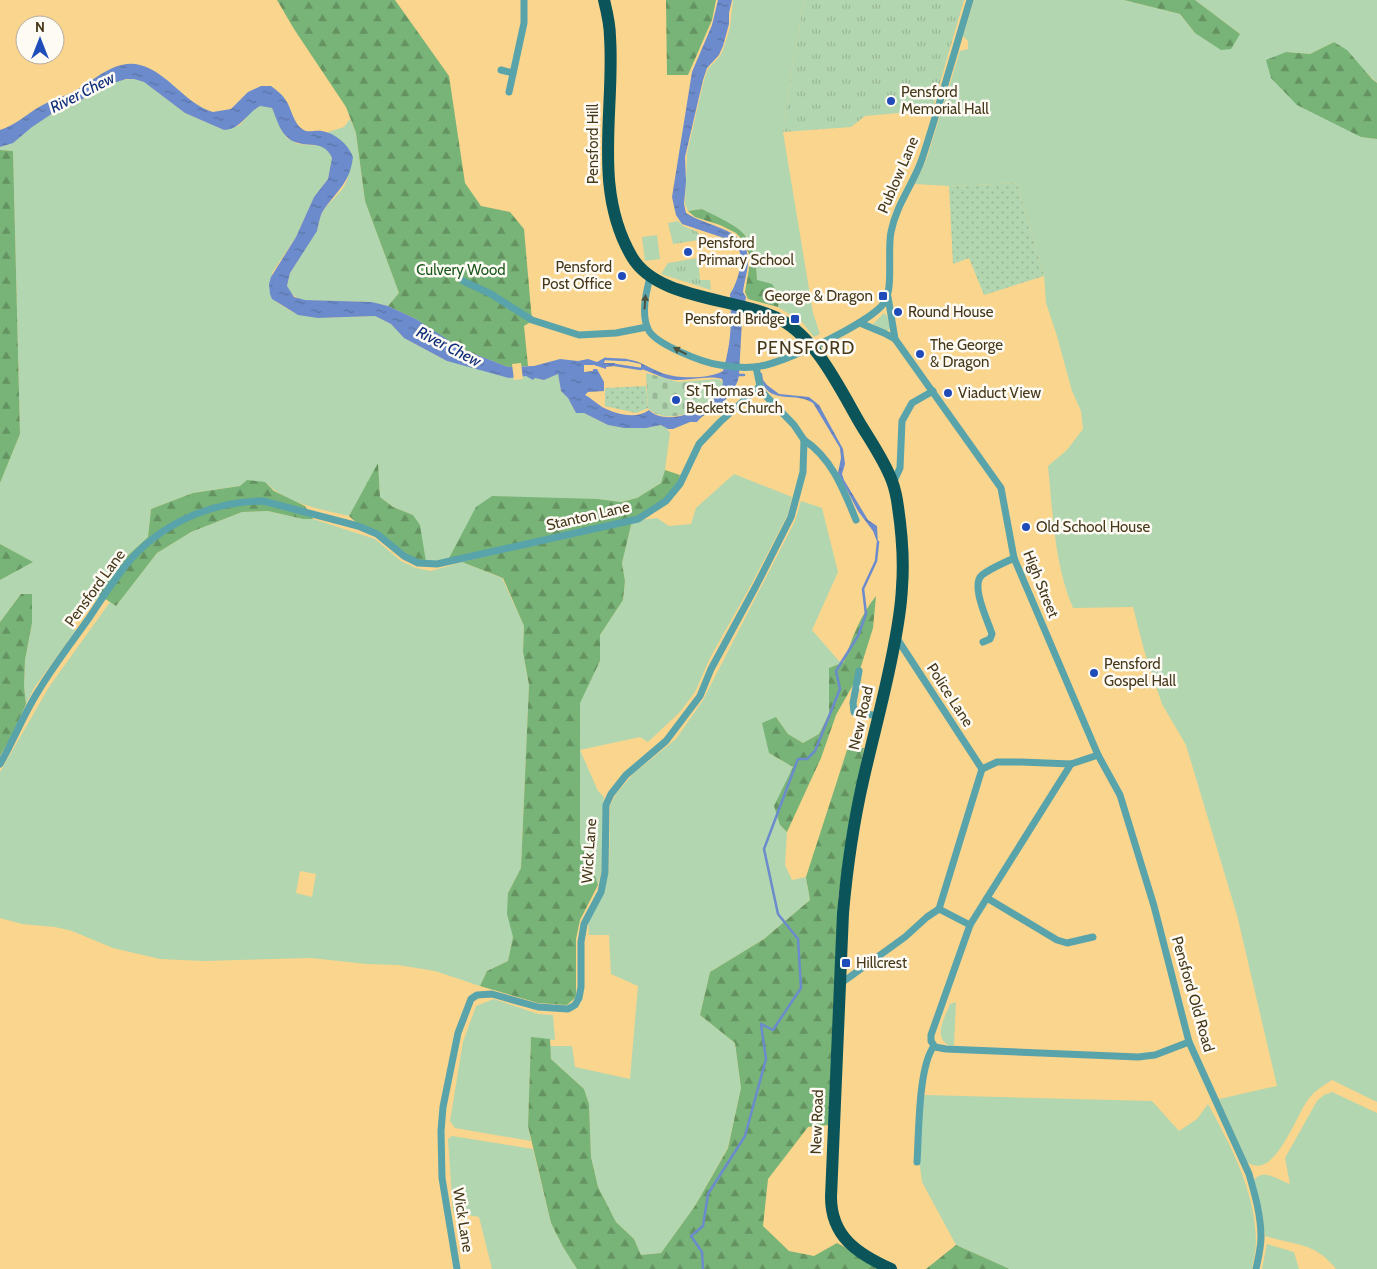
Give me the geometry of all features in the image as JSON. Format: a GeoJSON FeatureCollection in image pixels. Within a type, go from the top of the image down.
{"type":"FeatureCollection","features":[{"type":"Feature","properties":{"kind":"highway","name":"Pensford Hill"},"geometry":{"type":"LineString","coordinates":[[604,0],[611,45],[608,164],[611,201],[615,221],[627,248],[639,268],[650,277]]}},
{"type":"Feature","properties":{"kind":"highway","name":"New Road"},"geometry":{"type":"LineString","coordinates":[[650,277],[666,285],[774,317],[789,325],[823,362],[893,483],[898,507],[903,564],[901,600],[896,637],[850,845],[844,906],[830,1197],[838,1228],[852,1246],[871,1260],[890,1269]]}},
{"type":"Feature","properties":{"kind":"street"},"geometry":{"type":"LineString","coordinates":[[509,92],[524,23],[524,0]]}},
{"type":"Feature","properties":{"kind":"street","name":"Publow Lane"},"geometry":{"type":"LineString","coordinates":[[888,297],[889,238],[893,222],[921,162],[970,0]]}},
{"type":"Feature","properties":{"kind":"street"},"geometry":{"type":"LineString","coordinates":[[502,70],[513,73]]}},
{"type":"Feature","properties":{"kind":"street"},"geometry":{"type":"LineString","coordinates":[[650,277],[646,292],[645,311],[646,327],[650,334],[686,355],[720,365],[743,367],[756,368],[812,348],[874,314],[888,297]]}},
{"type":"Feature","properties":{"kind":"street"},"geometry":{"type":"LineString","coordinates":[[463,282],[491,294],[532,320],[579,335],[616,333],[646,327]]}},
{"type":"Feature","properties":{"kind":"street","name":"High Street"},"geometry":{"type":"LineString","coordinates":[[888,297],[895,339],[1001,488],[1014,558],[1098,755]]}},
{"type":"Feature","properties":{"kind":"street"},"geometry":{"type":"LineString","coordinates":[[860,323],[895,339]]}},
{"type":"Feature","properties":{"kind":"street"},"geometry":{"type":"LineString","coordinates":[[756,368],[764,394],[794,426],[804,440],[817,450],[835,474],[856,520]]}},
{"type":"Feature","properties":{"kind":"street","name":"Stanton Lane"},"geometry":{"type":"LineString","coordinates":[[464,559],[638,519],[666,501],[680,484],[699,444],[760,386]]}},
{"type":"Feature","properties":{"kind":"street"},"geometry":{"type":"LineString","coordinates":[[893,483],[900,468],[902,421],[912,403],[932,391]]}},
{"type":"Feature","properties":{"kind":"street","name":"Wick Lane"},"geometry":{"type":"LineString","coordinates":[[457,1269],[442,1178],[441,1131],[443,1107],[458,1033],[471,999],[477,995],[492,994],[538,1007],[568,1009],[575,1005],[579,998],[581,987],[581,942],[584,924],[600,892],[605,872],[606,805],[611,794],[626,775],[666,741],[700,696],[711,669],[791,517],[804,472],[804,440]]}},
{"type":"Feature","properties":{"kind":"street","name":"Pensford Lane"},"geometry":{"type":"LineString","coordinates":[[0,764],[38,691],[126,564],[145,545],[173,525],[197,513],[229,504],[263,500],[358,526],[378,534],[404,556],[418,563],[436,564],[464,559]]}},
{"type":"Feature","properties":{"kind":"street"},"geometry":{"type":"LineString","coordinates":[[983,642],[990,639],[992,634],[978,592],[977,582],[981,575],[1014,558]]}},
{"type":"Feature","properties":{"kind":"street","name":"Police Lane"},"geometry":{"type":"LineString","coordinates":[[896,637],[982,769]]}},
{"type":"Feature","properties":{"kind":"street"},"geometry":{"type":"LineString","coordinates":[[860,671],[853,703],[854,712],[879,716]]}},
{"type":"Feature","properties":{"kind":"street"},"geometry":{"type":"LineString","coordinates":[[840,984],[905,937],[939,909],[982,769],[997,762],[1071,764],[1098,755]]}},
{"type":"Feature","properties":{"kind":"street","name":"Pensford Old Road"},"geometry":{"type":"LineString","coordinates":[[1098,755],[1120,795],[1154,906],[1189,1042],[1249,1174],[1261,1220],[1262,1239],[1256,1269]]}},
{"type":"Feature","properties":{"kind":"street"},"geometry":{"type":"LineString","coordinates":[[1071,764],[970,926],[930,1035],[934,1046],[935,1048],[946,1049],[1138,1057],[1155,1055],[1189,1042]]}},
{"type":"Feature","properties":{"kind":"street"},"geometry":{"type":"LineString","coordinates":[[987,898],[1057,940],[1067,943],[1093,937]]}},
{"type":"Feature","properties":{"kind":"street"},"geometry":{"type":"LineString","coordinates":[[939,909],[970,926]]}},
{"type":"Feature","properties":{"kind":"street"},"geometry":{"type":"LineString","coordinates":[[917,1162],[920,1106],[927,1057],[934,1046]]}},
{"type":"Feature","properties":{"kind":"green space","name":"Culvery Wood"},"geometry":{"type":"Polygon","coordinates":[[[277,0],[395,0],[449,76],[465,183],[481,206],[510,212],[524,229],[532,321],[524,326],[528,366],[508,367],[472,353],[456,346],[416,319],[388,306],[399,293],[365,201],[356,133],[346,107],[277,0]]]}},
{"type":"Feature","properties":{"kind":"green space"},"geometry":{"type":"Polygon","coordinates":[[[666,0],[716,0],[712,20],[688,75],[667,75],[666,0]]]}},
{"type":"Feature","properties":{"kind":"green space"},"geometry":{"type":"Polygon","coordinates":[[[733,0],[804,0],[783,132],[813,313],[820,334],[814,337],[802,322],[778,307],[780,297],[757,281],[756,267],[747,237],[702,209],[688,211],[685,204],[687,153],[704,80],[708,69],[723,50],[730,28],[733,0]]]}},
{"type":"Feature","properties":{"kind":"green space"},"geometry":{"type":"Polygon","coordinates":[[[804,0],[964,0],[932,110],[865,116],[851,127],[783,132],[804,0]]]}},
{"type":"Feature","properties":{"kind":"green space"},"geometry":{"type":"Polygon","coordinates":[[[974,0],[1124,0],[1180,14],[1195,33],[1240,34],[1195,0],[1377,0],[1377,83],[1334,42],[1310,54],[1286,52],[1361,137],[1377,139],[1377,1102],[1332,1080],[1310,1097],[1276,1154],[1267,1163],[1257,1166],[1247,1162],[1219,1099],[1277,1086],[1237,915],[1186,745],[1162,704],[1144,650],[1133,607],[1073,608],[1062,574],[1055,538],[1048,466],[1067,450],[1083,429],[1081,411],[1072,391],[1046,303],[1044,276],[1017,183],[949,186],[915,184],[927,158],[960,51],[968,49],[968,41],[963,36],[974,0]]]}},
{"type":"Feature","properties":{"kind":"green space"},"geometry":{"type":"Polygon","coordinates":[[[1124,0],[1195,0],[1240,34],[1231,49],[1221,50],[1195,33],[1180,14],[1124,0]]]}},
{"type":"Feature","properties":{"kind":"green space"},"geometry":{"type":"Polygon","coordinates":[[[1334,42],[1347,50],[1377,83],[1377,139],[1361,137],[1297,105],[1271,78],[1266,60],[1286,52],[1310,54],[1334,42]]]}},
{"type":"Feature","properties":{"kind":"green space"},"geometry":{"type":"Polygon","coordinates":[[[134,79],[144,82],[185,113],[224,130],[240,125],[251,112],[260,106],[272,108],[287,138],[298,144],[323,146],[327,149],[332,158],[328,179],[314,197],[296,237],[272,273],[276,302],[294,313],[318,318],[375,316],[391,324],[404,338],[447,361],[529,376],[533,380],[535,378],[544,380],[558,374],[561,391],[568,398],[576,413],[584,413],[608,425],[624,428],[646,428],[661,425],[666,427],[670,433],[665,470],[661,483],[637,498],[620,502],[598,499],[540,499],[492,496],[458,542],[448,560],[426,562],[413,515],[393,507],[380,497],[378,464],[349,516],[294,501],[283,496],[265,482],[193,493],[151,509],[148,537],[124,559],[95,592],[100,596],[79,615],[72,618],[75,631],[34,688],[26,704],[24,686],[25,660],[32,623],[21,594],[0,622],[0,580],[32,562],[0,544],[0,483],[20,434],[13,151],[0,150],[0,147],[14,141],[43,119],[104,87],[118,81],[134,79]]]}},
{"type":"Feature","properties":{"kind":"green space"},"geometry":{"type":"Polygon","coordinates":[[[350,119],[356,133],[365,201],[399,293],[388,306],[372,302],[301,300],[290,293],[287,286],[290,273],[318,228],[323,212],[340,192],[347,180],[348,168],[345,145],[328,132],[344,127],[350,119]]]}},
{"type":"Feature","properties":{"kind":"green space"},"geometry":{"type":"Polygon","coordinates":[[[0,150],[13,151],[20,434],[0,483],[0,150]]]}},
{"type":"Feature","properties":{"kind":"green space"},"geometry":{"type":"Polygon","coordinates":[[[1017,183],[1044,276],[984,295],[969,258],[953,264],[949,186],[1017,183]]]}},
{"type":"Feature","properties":{"kind":"green space"},"geometry":{"type":"Polygon","coordinates":[[[702,209],[736,227],[749,241],[756,264],[757,280],[772,284],[780,297],[778,307],[748,299],[745,292],[751,257],[736,233],[720,225],[695,217],[688,211],[702,209]]]}},
{"type":"Feature","properties":{"kind":"green space"},"geometry":{"type":"Polygon","coordinates":[[[678,221],[683,226],[698,232],[699,240],[673,244],[668,223],[678,221]]]}},
{"type":"Feature","properties":{"kind":"green space"},"geometry":{"type":"Polygon","coordinates":[[[657,235],[660,259],[645,261],[642,237],[657,235]]]}},
{"type":"Feature","properties":{"kind":"green space"},"geometry":{"type":"Polygon","coordinates":[[[698,258],[700,280],[710,280],[711,290],[661,274],[668,263],[698,258]]]}},
{"type":"Feature","properties":{"kind":"green space"},"geometry":{"type":"Polygon","coordinates":[[[884,313],[887,316],[890,328],[887,331],[873,324],[884,313]]]}},
{"type":"Feature","properties":{"kind":"green space"},"geometry":{"type":"Polygon","coordinates":[[[646,373],[678,382],[718,379],[723,384],[717,395],[706,406],[680,415],[662,415],[654,413],[648,408],[646,373]]]}},
{"type":"Feature","properties":{"kind":"green space"},"geometry":{"type":"Polygon","coordinates":[[[646,386],[648,408],[636,413],[605,406],[605,388],[646,386]]]}},
{"type":"Feature","properties":{"kind":"green space"},"geometry":{"type":"Polygon","coordinates":[[[378,463],[380,497],[393,507],[413,515],[420,525],[426,562],[419,561],[358,524],[349,516],[378,463]]]}},
{"type":"Feature","properties":{"kind":"green space"},"geometry":{"type":"Polygon","coordinates":[[[665,470],[680,475],[678,482],[665,499],[637,518],[448,560],[476,507],[492,496],[598,499],[621,502],[637,498],[661,483],[665,470]]]}},
{"type":"Feature","properties":{"kind":"green space"},"geometry":{"type":"Polygon","coordinates":[[[734,474],[792,497],[788,514],[711,656],[695,692],[680,712],[648,742],[640,737],[580,750],[580,702],[600,661],[600,635],[623,600],[625,581],[622,563],[632,521],[657,518],[669,526],[691,524],[696,508],[734,474]]]}},
{"type":"Feature","properties":{"kind":"green space"},"geometry":{"type":"Polygon","coordinates":[[[247,480],[265,482],[274,491],[305,506],[313,519],[303,519],[268,511],[242,512],[191,532],[157,553],[116,606],[95,592],[124,559],[148,537],[151,509],[193,493],[240,486],[247,480]]]}},
{"type":"Feature","properties":{"kind":"green space"},"geometry":{"type":"Polygon","coordinates":[[[801,501],[822,508],[838,572],[812,630],[839,661],[844,662],[829,668],[829,714],[819,734],[803,743],[788,734],[776,717],[769,753],[793,767],[780,825],[787,832],[785,865],[792,880],[806,877],[810,900],[764,939],[710,972],[700,1015],[735,1043],[741,1088],[728,1147],[695,1206],[661,1253],[641,1255],[634,1239],[616,1222],[598,1187],[591,1157],[589,1104],[584,1089],[551,1059],[550,1046],[572,1046],[575,1067],[630,1079],[638,986],[611,974],[609,935],[589,935],[588,922],[603,894],[609,869],[610,806],[616,794],[634,773],[676,739],[703,700],[795,521],[801,501]]]}},
{"type":"Feature","properties":{"kind":"green space"},"geometry":{"type":"Polygon","coordinates":[[[268,511],[303,519],[313,519],[375,539],[401,561],[416,568],[431,571],[462,562],[502,578],[524,626],[523,652],[529,685],[521,868],[508,893],[513,937],[508,961],[487,971],[480,986],[435,971],[398,965],[311,958],[205,961],[160,959],[113,948],[72,931],[55,927],[22,924],[0,918],[0,772],[49,687],[110,602],[116,606],[157,553],[191,532],[242,512],[268,511]],[[300,871],[296,893],[312,897],[316,874],[300,871]]]}},
{"type":"Feature","properties":{"kind":"green space"},"geometry":{"type":"Polygon","coordinates":[[[632,521],[622,563],[625,581],[623,600],[600,635],[600,661],[580,703],[580,844],[592,866],[598,885],[580,920],[576,939],[576,997],[567,1005],[538,1003],[480,986],[487,971],[508,961],[513,937],[507,914],[508,893],[521,868],[529,685],[523,652],[524,626],[503,578],[462,562],[632,521]]]}},
{"type":"Feature","properties":{"kind":"green space"},"geometry":{"type":"Polygon","coordinates":[[[0,544],[33,562],[0,580],[0,544]]]}},
{"type":"Feature","properties":{"kind":"green space"},"geometry":{"type":"Polygon","coordinates":[[[21,594],[32,594],[32,623],[25,660],[24,686],[26,704],[0,756],[0,622],[21,594]]]}},
{"type":"Feature","properties":{"kind":"green space"},"geometry":{"type":"Polygon","coordinates":[[[876,596],[873,628],[858,676],[836,715],[821,758],[787,832],[780,825],[774,806],[793,767],[769,753],[762,723],[776,717],[788,734],[803,743],[819,734],[829,714],[829,668],[844,662],[861,619],[876,596]]]}},
{"type":"Feature","properties":{"kind":"green space"},"geometry":{"type":"Polygon","coordinates":[[[848,747],[864,748],[838,898],[836,991],[829,1125],[808,1127],[768,1179],[763,1226],[789,1251],[814,1256],[837,1243],[884,1269],[577,1269],[551,1223],[528,1126],[531,1037],[550,1039],[551,1059],[584,1089],[589,1104],[591,1157],[598,1187],[616,1222],[634,1239],[641,1255],[661,1253],[695,1206],[728,1148],[741,1088],[735,1043],[700,1015],[710,972],[764,939],[810,900],[806,877],[848,747]]]}},
{"type":"Feature","properties":{"kind":"green space"},"geometry":{"type":"Polygon","coordinates":[[[580,750],[598,791],[604,797],[602,869],[598,885],[592,866],[580,844],[580,750]]]}},
{"type":"Feature","properties":{"kind":"green space"},"geometry":{"type":"Polygon","coordinates":[[[494,999],[538,1014],[553,1015],[555,1040],[531,1038],[528,1126],[531,1141],[455,1128],[450,1121],[463,1042],[476,1006],[494,999]]]}},
{"type":"Feature","properties":{"kind":"green space"},"geometry":{"type":"Polygon","coordinates":[[[956,1002],[954,1045],[950,1046],[942,1038],[941,1027],[950,1004],[956,1002]]]}},
{"type":"Feature","properties":{"kind":"green space"},"geometry":{"type":"Polygon","coordinates":[[[1332,1092],[1377,1113],[1377,1269],[1336,1269],[1328,1260],[1312,1249],[1265,1236],[1263,1216],[1254,1180],[1262,1175],[1266,1175],[1290,1184],[1285,1158],[1317,1101],[1324,1095],[1332,1092]]]}},
{"type":"Feature","properties":{"kind":"green space"},"geometry":{"type":"Polygon","coordinates":[[[925,1095],[1152,1101],[1179,1131],[1197,1119],[1208,1104],[1241,1170],[1252,1206],[1256,1249],[1252,1269],[1009,1269],[956,1245],[922,1182],[919,1159],[922,1108],[925,1095]]]}},
{"type":"Feature","properties":{"kind":"green space"},"geometry":{"type":"Polygon","coordinates":[[[452,1136],[533,1149],[551,1223],[577,1269],[492,1269],[479,1217],[453,1212],[448,1139],[452,1136]]]}},
{"type":"Feature","properties":{"kind":"green space"},"geometry":{"type":"Polygon","coordinates":[[[1267,1244],[1294,1252],[1299,1269],[1262,1269],[1267,1244]]]}},
{"type":"Feature","properties":{"kind":"green space"},"geometry":{"type":"Polygon","coordinates":[[[956,1245],[1003,1266],[1009,1269],[926,1269],[956,1245]]]}},
{"type":"Feature","properties":{"kind":"water","name":"River Chew"},"geometry":{"type":"Polygon","coordinates":[[[718,0],[732,0],[729,24],[719,55],[707,68],[703,80],[685,157],[686,182],[684,204],[686,213],[734,235],[742,242],[746,250],[748,265],[743,292],[746,297],[742,320],[739,375],[732,392],[720,405],[697,422],[690,422],[673,429],[668,429],[661,425],[646,428],[624,428],[608,425],[584,413],[576,413],[568,398],[561,391],[558,374],[544,380],[535,378],[533,380],[526,376],[509,378],[447,361],[404,338],[391,324],[375,316],[318,318],[298,315],[272,299],[269,284],[271,277],[296,237],[314,197],[328,179],[332,158],[328,151],[323,148],[298,143],[286,136],[272,108],[260,106],[235,127],[224,130],[185,113],[144,82],[126,79],[101,87],[83,99],[53,113],[13,143],[0,147],[0,130],[16,123],[43,105],[79,89],[112,68],[121,65],[140,65],[150,69],[194,102],[213,112],[231,109],[248,92],[261,86],[271,86],[284,97],[295,121],[302,129],[332,134],[344,144],[353,157],[346,179],[339,191],[323,210],[317,231],[290,273],[287,286],[294,297],[305,300],[372,302],[388,306],[416,319],[462,349],[508,367],[534,366],[560,359],[578,361],[588,359],[597,362],[606,357],[604,363],[615,363],[615,366],[606,367],[606,369],[594,365],[584,365],[584,372],[597,369],[604,382],[604,391],[588,392],[585,395],[602,407],[619,414],[638,415],[649,410],[657,415],[668,417],[680,416],[703,407],[713,400],[720,391],[722,379],[670,379],[641,369],[641,364],[627,361],[626,359],[641,363],[668,375],[684,377],[702,377],[717,374],[723,371],[726,361],[730,333],[730,294],[739,272],[741,260],[739,250],[727,239],[682,224],[676,215],[672,197],[692,72],[712,25],[718,0]]]}},
{"type":"Feature","properties":{"kind":"water"},"geometry":{"type":"Polygon","coordinates":[[[760,373],[762,373],[763,380],[767,385],[779,394],[809,397],[819,405],[843,449],[845,464],[842,474],[844,480],[868,520],[877,526],[878,544],[873,531],[858,511],[838,473],[841,458],[840,448],[813,403],[806,399],[782,396],[768,391],[763,384],[760,373]]]}},
{"type":"Feature","properties":{"kind":"pier"},"geometry":{"type":"Polygon","coordinates":[[[521,363],[523,379],[514,380],[512,364],[521,363]]]}},
{"type":"Feature","properties":{"kind":"waterway","name":"River Chew"},"geometry":{"type":"LineString","coordinates":[[606,359],[626,360]]}},
{"type":"Feature","properties":{"kind":"waterway","name":"River Chew"},"geometry":{"type":"LineString","coordinates":[[615,365],[641,369]]}},
{"type":"Feature","properties":{"kind":"waterway"},"geometry":{"type":"LineString","coordinates":[[736,375],[744,375]]}},
{"type":"Feature","properties":{"kind":"waterway"},"geometry":{"type":"LineString","coordinates":[[703,1269],[702,1252],[691,1236],[703,1226],[708,1194],[745,1136],[766,1059],[761,1024],[773,1030],[801,988],[798,939],[778,914],[764,849],[798,759],[807,759],[815,751],[840,689],[836,671],[858,636],[866,614],[863,589],[876,561],[878,542]]}},
{"type":"Feature","properties":{"kind":"place","name":"Pensford Memorial Hall"},"geometry":{"type":"Point","coordinates":[891,101]}},
{"type":"Feature","properties":{"kind":"place","name":"Pensford Primary School"},"geometry":{"type":"Point","coordinates":[688,252]}},
{"type":"Feature","properties":{"kind":"place","name":"Pensford Post Office"},"geometry":{"type":"Point","coordinates":[622,276]}},
{"type":"Feature","properties":{"kind":"place","name":"George & Dragon"},"geometry":{"type":"Point","coordinates":[883,296]}},
{"type":"Feature","properties":{"kind":"place","name":"Round House"},"geometry":{"type":"Point","coordinates":[898,312]}},
{"type":"Feature","properties":{"kind":"place","name":"Pensford Bridge"},"geometry":{"type":"Point","coordinates":[795,319]}},
{"type":"Feature","properties":{"kind":"place","name":"The George & Dragon"},"geometry":{"type":"Point","coordinates":[920,354]}},
{"type":"Feature","properties":{"kind":"place","name":"Viaduct View"},"geometry":{"type":"Point","coordinates":[948,393]}},
{"type":"Feature","properties":{"kind":"place","name":"St Thomas a Beckets Church"},"geometry":{"type":"Point","coordinates":[676,400]}},
{"type":"Feature","properties":{"kind":"place","name":"Old School House"},"geometry":{"type":"Point","coordinates":[1026,527]}},
{"type":"Feature","properties":{"kind":"place","name":"Pensford Gospel Hall"},"geometry":{"type":"Point","coordinates":[1094,673]}},
{"type":"Feature","properties":{"kind":"place","name":"Hillcrest"},"geometry":{"type":"Point","coordinates":[846,963]}},
{"type":"Feature","properties":{"kind":"district","name":"PENSFORD"},"geometry":{"type":"Point","coordinates":[806,348]}}]}
